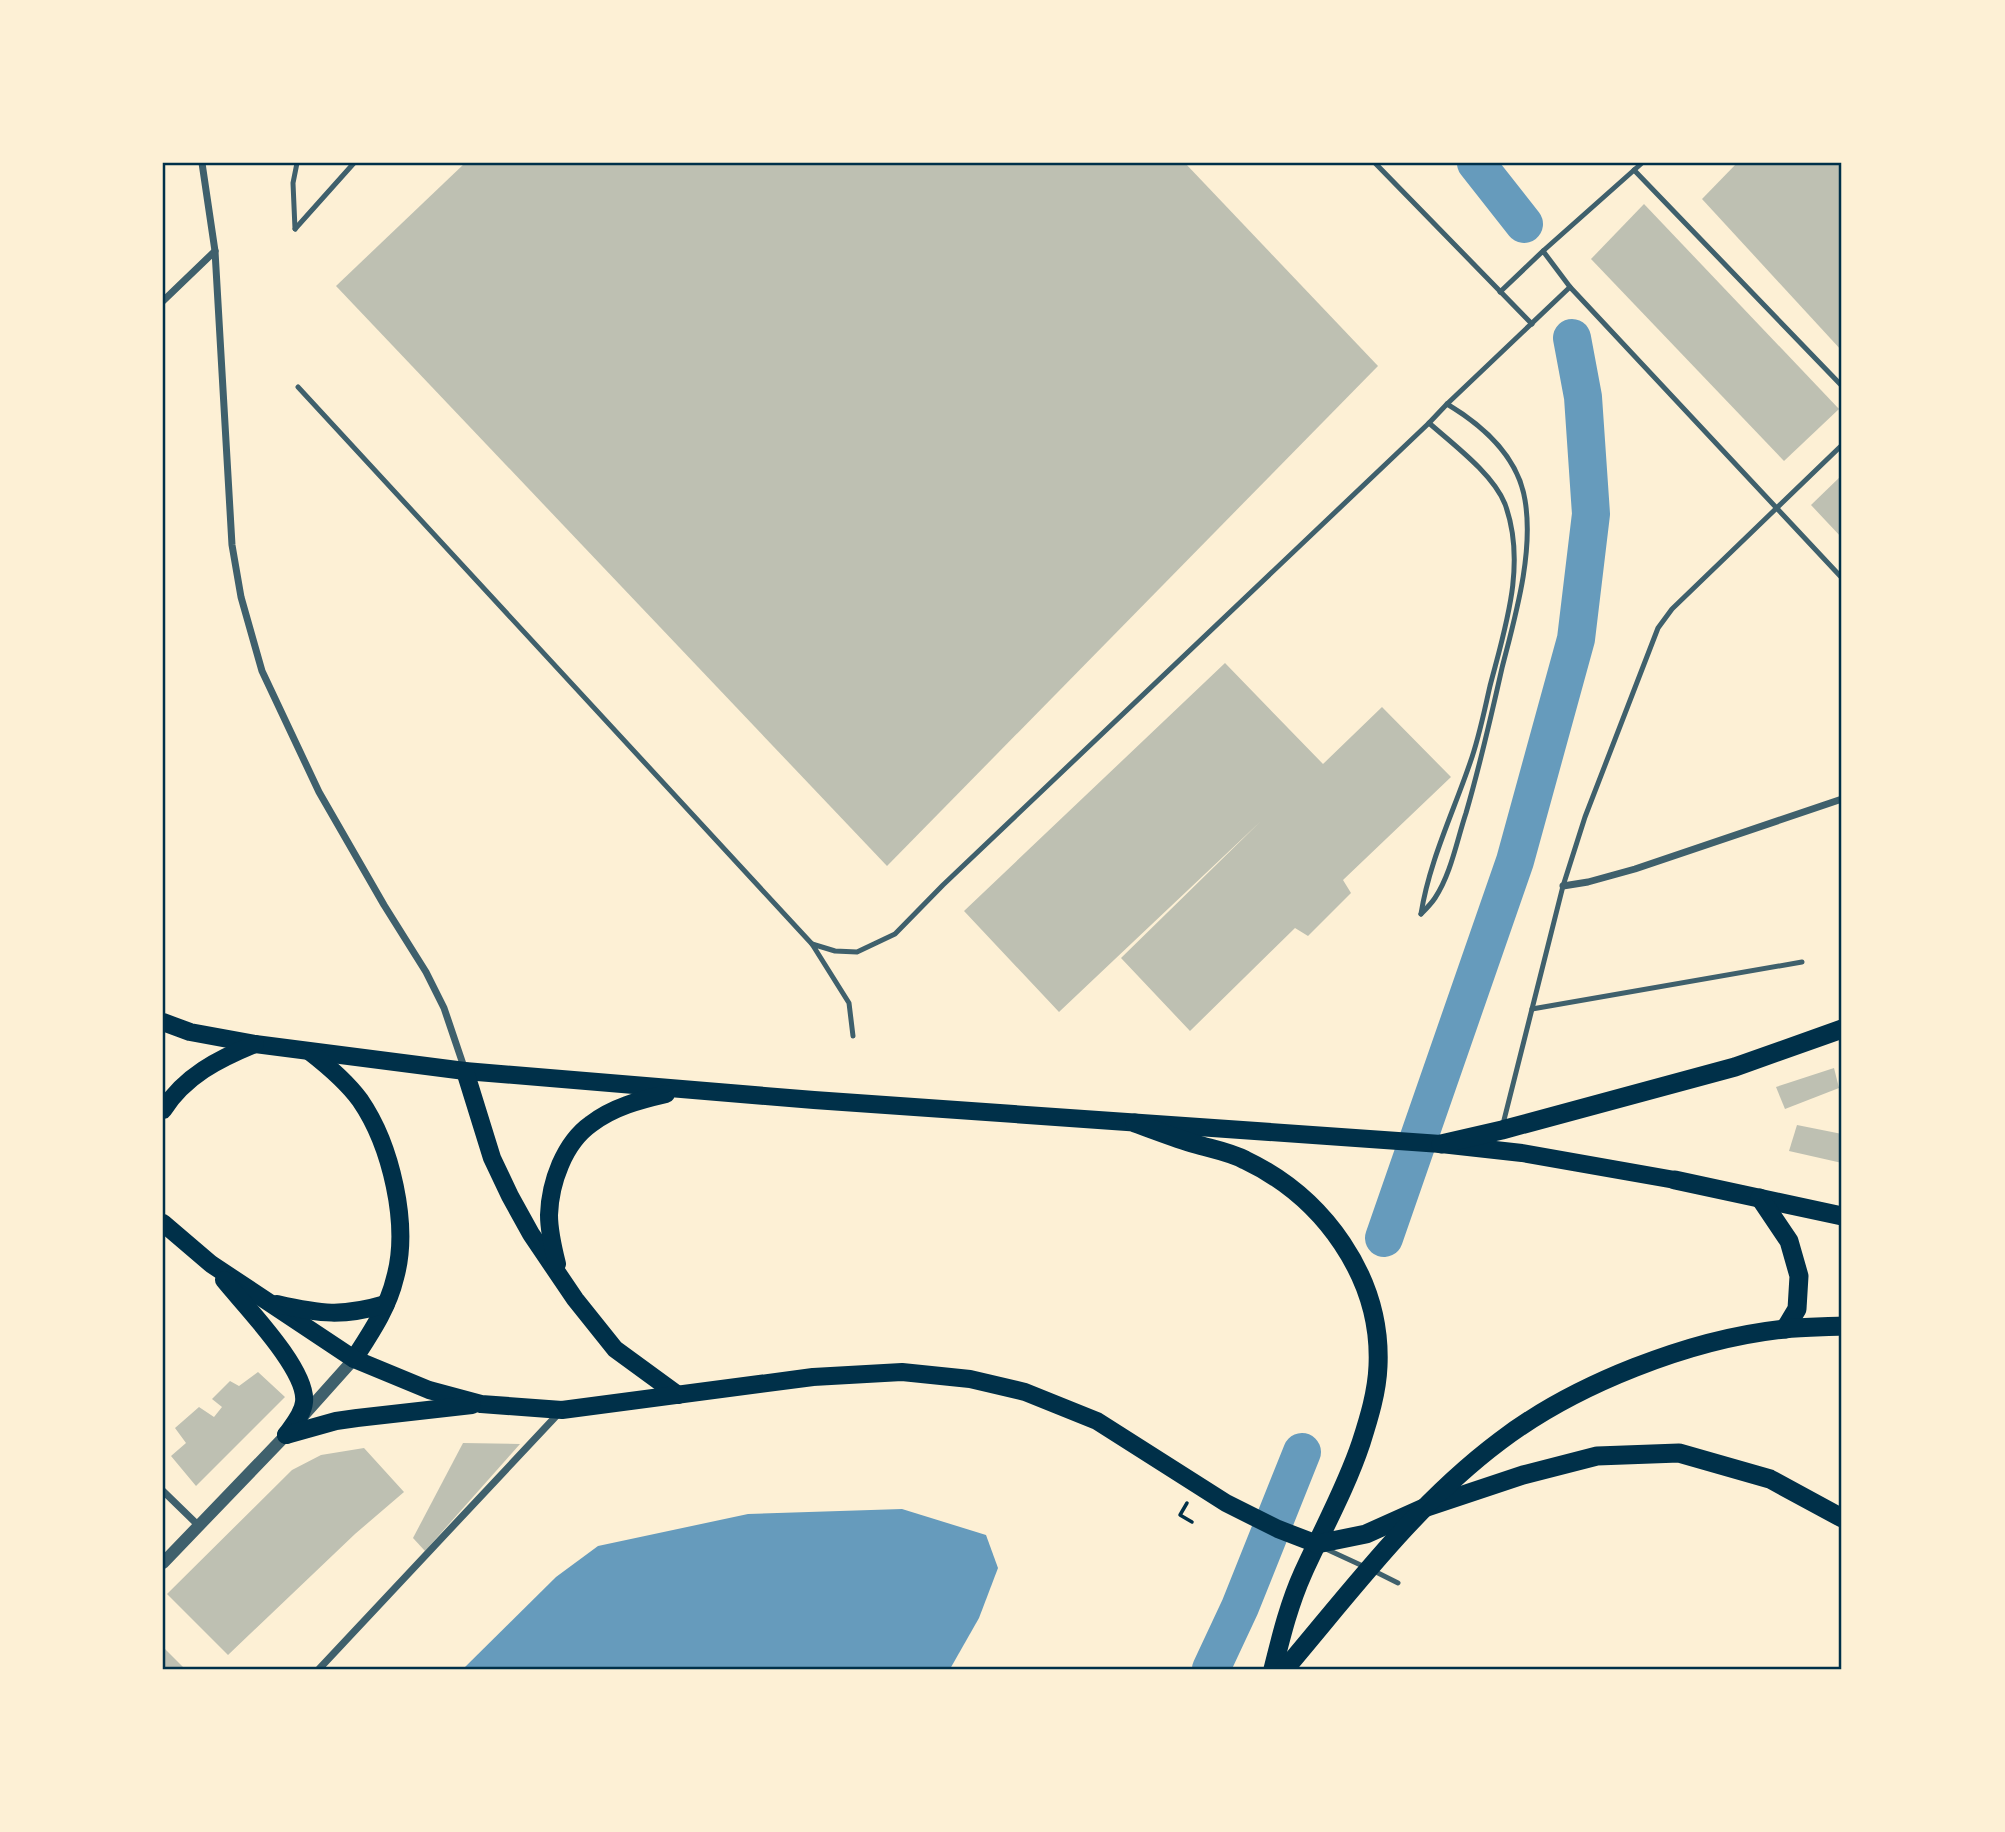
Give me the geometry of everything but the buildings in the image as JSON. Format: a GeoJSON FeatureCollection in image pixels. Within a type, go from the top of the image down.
{"type":"FeatureCollection","features":[{"type":"Feature","properties":{"kind":"highway"},"geometry":{"type":"LineString","coordinates":[[1435,1144],[1502,1130],[1735,1067],[1842,1030]]}},
{"type":"Feature","properties":{"kind":"highway"},"geometry":{"type":"LineString","coordinates":[[1135,1123],[1244,1159],[1282,1181],[1308,1201],[1332,1228],[1356,1267],[1368,1297],[1377,1340],[1375,1394],[1361,1445],[1308,1541],[1301,1575],[1273,1669]]}},
{"type":"Feature","properties":{"kind":"highway"},"geometry":{"type":"LineString","coordinates":[[1675,1180],[1842,1216]]}},
{"type":"Feature","properties":{"kind":"highway"},"geometry":{"type":"LineString","coordinates":[[1760,1198],[1789,1241],[1799,1276],[1797,1308],[1785,1329]]}},
{"type":"Feature","properties":{"kind":"highway"},"geometry":{"type":"LineString","coordinates":[[1285,1669],[1424,1508],[1501,1440],[1587,1388],[1673,1354],[1721,1341],[1785,1329],[1842,1326]]}},
{"type":"Feature","properties":{"kind":"highway"},"geometry":{"type":"LineString","coordinates":[[1308,1541],[1366,1534],[1424,1508],[1523,1475],[1597,1456],[1679,1452],[1770,1479],[1842,1518]]}},
{"type":"Feature","properties":{"kind":"main road"},"geometry":{"type":"LineString","coordinates":[[163,1022],[190,1031],[255,1044],[466,1072],[1435,1144],[1522,1153],[1675,1180]]}},
{"type":"Feature","properties":{"kind":"main road"},"geometry":{"type":"LineString","coordinates":[[163,1110],[181,1087],[198,1073],[255,1044]]}},
{"type":"Feature","properties":{"kind":"main road"},"geometry":{"type":"LineString","coordinates":[[309,1051],[348,1085],[361,1101],[384,1150],[397,1203],[401,1236],[395,1279],[386,1304],[354,1359]]}},
{"type":"Feature","properties":{"kind":"main road"},"geometry":{"type":"LineString","coordinates":[[466,1072],[492,1158],[509,1196],[531,1234],[594,1326],[615,1349],[678,1395]]}},
{"type":"Feature","properties":{"kind":"main road"},"geometry":{"type":"LineString","coordinates":[[559,1274],[549,1216],[552,1193],[566,1154],[578,1135],[591,1124],[628,1104],[680,1090]]}},
{"type":"Feature","properties":{"kind":"main road"},"geometry":{"type":"LineString","coordinates":[[164,1221],[211,1264],[354,1359],[429,1390],[481,1404]]}},
{"type":"Feature","properties":{"kind":"main road"},"geometry":{"type":"LineString","coordinates":[[211,1264],[284,1353],[301,1381],[304,1403],[286,1435]]}},
{"type":"Feature","properties":{"kind":"main road"},"geometry":{"type":"LineString","coordinates":[[267,1303],[345,1314],[386,1304]]}},
{"type":"Feature","properties":{"kind":"main road"},"geometry":{"type":"LineString","coordinates":[[286,1435],[346,1419],[481,1404],[562,1410],[813,1377],[890,1372],[936,1374],[1025,1392],[1097,1421],[1247,1514],[1308,1541]]}},
{"type":"Feature","properties":{"kind":"street"},"geometry":{"type":"LineString","coordinates":[[202,163],[215,251],[232,545],[241,597],[262,671],[319,792],[426,972],[444,1008],[466,1072]]}},
{"type":"Feature","properties":{"kind":"street"},"geometry":{"type":"LineString","coordinates":[[163,301],[215,251]]}},
{"type":"Feature","properties":{"kind":"street"},"geometry":{"type":"LineString","coordinates":[[1563,886],[1635,869],[1842,799]]}},
{"type":"Feature","properties":{"kind":"street"},"geometry":{"type":"LineString","coordinates":[[163,1563],[200,1527],[354,1359]]}},
{"type":"Feature","properties":{"kind":"street"},"geometry":{"type":"LineString","coordinates":[[320,1669],[562,1410]]}},
{"type":"Feature","properties":{"kind":"street"},"geometry":{"type":"LineString","coordinates":[[163,1490],[200,1527]]}},
{"type":"Feature","properties":{"kind":"lane"},"geometry":{"type":"LineString","coordinates":[[297,163],[293,183],[295,229],[354,163]]}},
{"type":"Feature","properties":{"kind":"lane"},"geometry":{"type":"LineString","coordinates":[[1375,163],[1532,324]]}},
{"type":"Feature","properties":{"kind":"lane"},"geometry":{"type":"LineString","coordinates":[[1500,292],[1642,163]]}},
{"type":"Feature","properties":{"kind":"lane"},"geometry":{"type":"LineString","coordinates":[[1634,170],[1842,386]]}},
{"type":"Feature","properties":{"kind":"lane"},"geometry":{"type":"LineString","coordinates":[[1543,251],[1570,287],[1842,578]]}},
{"type":"Feature","properties":{"kind":"lane"},"geometry":{"type":"LineString","coordinates":[[812,944],[835,951],[856,952],[895,934],[1570,287]]}},
{"type":"Feature","properties":{"kind":"lane"},"geometry":{"type":"LineString","coordinates":[[298,387],[812,944],[849,1003],[853,1036]]}},
{"type":"Feature","properties":{"kind":"lane"},"geometry":{"type":"LineString","coordinates":[[1429,424],[1480,468],[1504,502],[1515,543],[1508,614],[1478,734],[1471,761],[1430,872],[1421,914],[1435,899],[1445,879],[1477,775],[1518,603],[1527,538],[1525,499],[1513,467],[1496,442],[1469,417],[1447,404]]}},
{"type":"Feature","properties":{"kind":"lane"},"geometry":{"type":"LineString","coordinates":[[1502,1130],[1563,886],[1585,817],[1658,628],[1672,609],[1842,445]]}},
{"type":"Feature","properties":{"kind":"lane"},"geometry":{"type":"LineString","coordinates":[[1532,1009],[1802,962]]}},
{"type":"Feature","properties":{"kind":"lane"},"geometry":{"type":"LineString","coordinates":[[1308,1541],[1398,1583]]}},
{"type":"Feature","properties":{"kind":"path"},"geometry":{"type":"LineString","coordinates":[[1187,1503],[1180,1515],[1192,1522]]}},
{"type":"Feature","properties":{"kind":"water"},"geometry":{"type":"Polygon","coordinates":[[[902,1509],[986,1535],[998,1568],[979,1618],[950,1669],[463,1669],[556,1577],[598,1546],[748,1514],[902,1509]]]}},
{"type":"Feature","properties":{"kind":"waterway"},"geometry":{"type":"LineString","coordinates":[[1476,163],[1524,224]]}},
{"type":"Feature","properties":{"kind":"waterway"},"geometry":{"type":"LineString","coordinates":[[1384,1238],[1515,861],[1576,639],[1591,514],[1583,397],[1572,338]]}},
{"type":"Feature","properties":{"kind":"waterway"},"geometry":{"type":"LineString","coordinates":[[1211,1669],[1240,1607],[1302,1452]]}}]}
